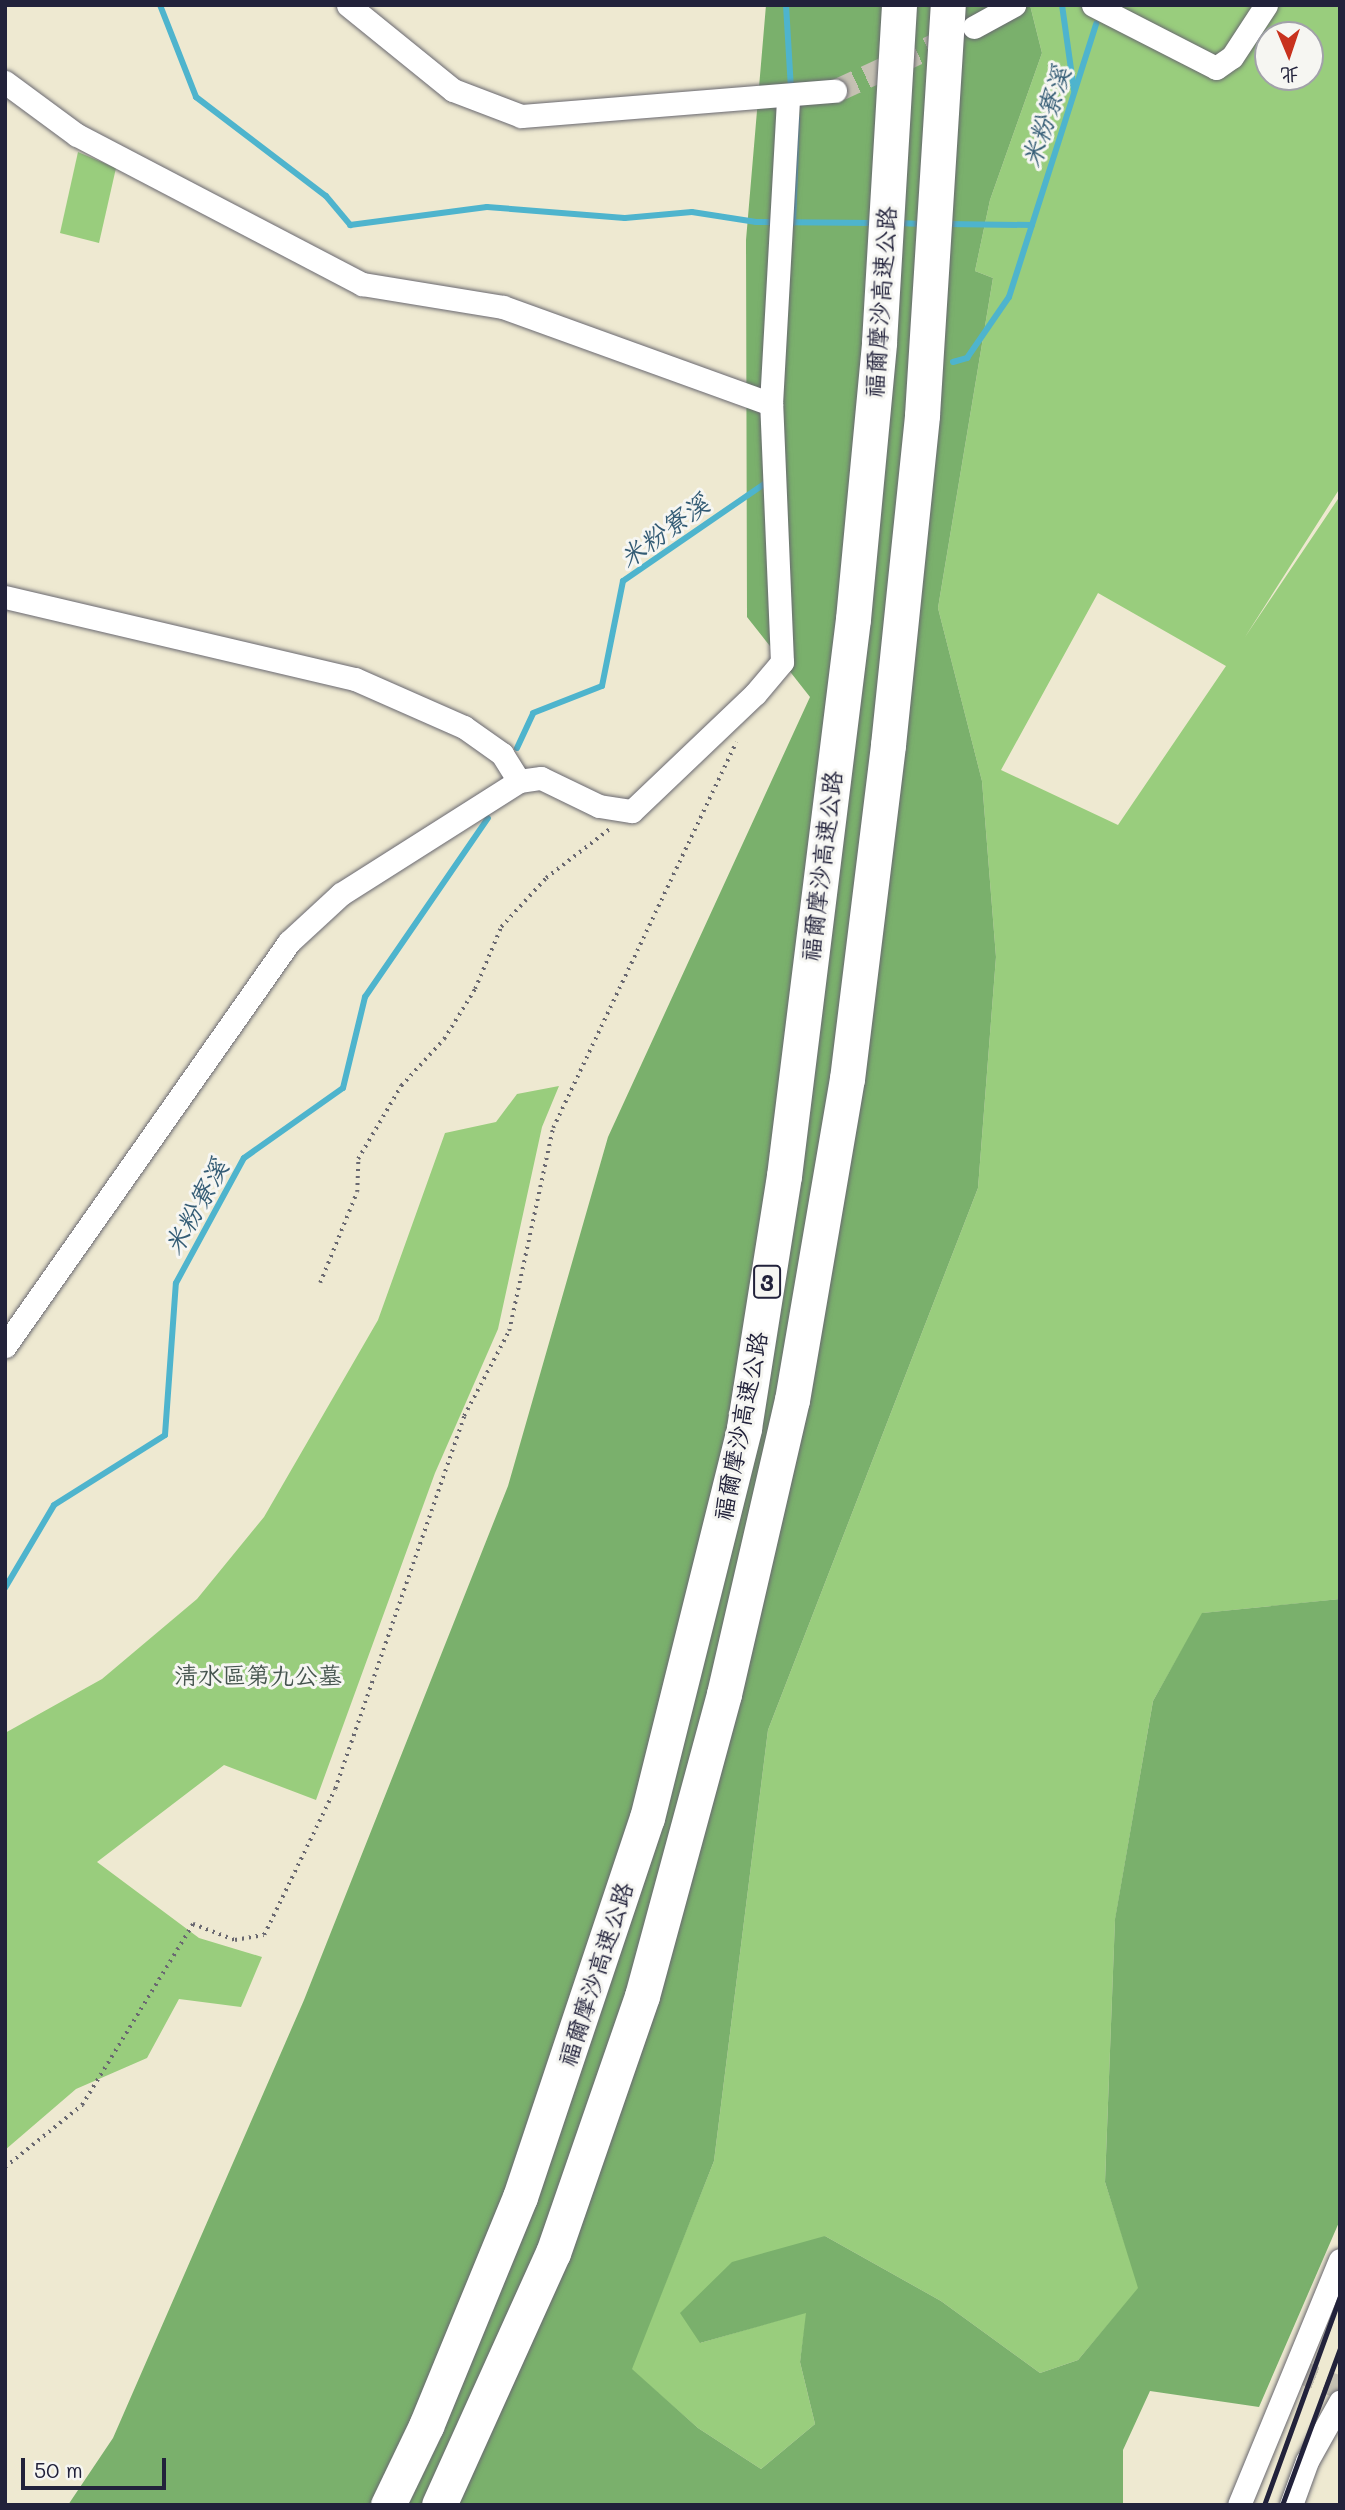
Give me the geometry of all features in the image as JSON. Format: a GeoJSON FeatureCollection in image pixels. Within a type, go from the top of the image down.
{"type":"FeatureCollection","features":[{"type":"Feature","properties":{"kind":"highway","name":"福爾摩沙高速公路"},"geometry":{"type":"LineString","coordinates":[[388,2505],[426,2426],[520,2197],[647,1818],[744,1428],[784,1175],[853,619],[879,342],[900,5]]}},
{"type":"Feature","properties":{"kind":"highway","name":"福爾摩沙高速公路"},"geometry":{"type":"LineString","coordinates":[[439,2505],[553,2253],[642,1996],[724,1694],[792,1400],[847,1079],[888,745],[961,16]]}},
{"type":"Feature","properties":{"kind":"street"},"geometry":{"type":"LineString","coordinates":[[348,5],[453,90],[521,116],[788,98],[835,91]]}},
{"type":"Feature","properties":{"kind":"street"},"geometry":{"type":"LineString","coordinates":[[961,16],[1014,5]]}},
{"type":"Feature","properties":{"kind":"street"},"geometry":{"type":"LineString","coordinates":[[1093,5],[1216,68],[1232,57],[1266,5]]}},
{"type":"Feature","properties":{"kind":"street"},"geometry":{"type":"LineString","coordinates":[[5,82],[77,135],[362,284],[503,307],[771,404]]}},
{"type":"Feature","properties":{"kind":"street"},"geometry":{"type":"LineString","coordinates":[[5,1346],[289,942],[341,894],[519,781],[541,778],[599,806],[632,811],[755,694],[782,662],[771,404],[788,98]]}},
{"type":"Feature","properties":{"kind":"street"},"geometry":{"type":"LineString","coordinates":[[5,597],[355,679],[464,727],[502,754],[519,781]]}},
{"type":"Feature","properties":{"kind":"street"},"geometry":{"type":"LineString","coordinates":[[1239,2505],[1340,2260]]}},
{"type":"Feature","properties":{"kind":"street"},"geometry":{"type":"LineString","coordinates":[[1291,2505],[1307,2461],[1340,2402]]}},
{"type":"Feature","properties":{"kind":"path"},"geometry":{"type":"LineString","coordinates":[[5,2167],[82,2105],[194,1924],[235,1940],[264,1935],[335,1789],[464,1416],[509,1331],[553,1128],[737,739]]}},
{"type":"Feature","properties":{"kind":"path"},"geometry":{"type":"LineString","coordinates":[[320,1283],[357,1192],[358,1158],[401,1086],[444,1039],[475,989],[501,927],[546,878],[632,811]]}},
{"type":"Feature","properties":{"kind":"green space"},"geometry":{"type":"Polygon","coordinates":[[[766,5],[1030,5],[1042,53],[990,200],[975,271],[993,278],[938,608],[982,781],[996,957],[978,1188],[768,1730],[714,2161],[632,2369],[698,2428],[761,2469],[815,2424],[800,2362],[806,2313],[700,2343],[680,2313],[732,2262],[825,2236],[941,2301],[1040,2373],[1078,2360],[1138,2288],[1105,2182],[1115,1919],[1153,1701],[1202,1613],[1340,1599],[1340,2220],[1259,2407],[1150,2391],[1123,2450],[1123,2505],[68,2505],[113,2438],[304,2000],[508,1486],[608,1137],[810,697],[747,617],[746,240],[766,5]]]}},
{"type":"Feature","properties":{"kind":"green space"},"geometry":{"type":"Polygon","coordinates":[[[1030,5],[1340,5],[1340,488],[1245,637],[1340,496],[1340,1599],[1203,1613],[1153,1701],[1115,1920],[1105,2182],[1139,2288],[1078,2360],[1040,2373],[941,2301],[825,2236],[700,2343],[807,2312],[800,2362],[815,2424],[761,2469],[698,2428],[631,2369],[714,2161],[768,1730],[978,1188],[996,957],[982,781],[938,608],[993,278],[975,271],[990,200],[1042,53],[1030,5]],[[1098,593],[1001,770],[1118,825],[1226,666],[1098,593]]]}},
{"type":"Feature","properties":{"kind":"green space"},"geometry":{"type":"Polygon","coordinates":[[[78,152],[116,168],[99,243],[60,233],[78,152]]]}},
{"type":"Feature","properties":{"kind":"green space","name":"清水區第九公墓"},"geometry":{"type":"Polygon","coordinates":[[[559,1086],[542,1127],[498,1329],[435,1473],[316,1800],[224,1765],[97,1862],[199,1938],[262,1957],[241,2007],[179,1999],[147,2058],[76,2089],[5,2150],[5,1733],[102,1679],[197,1599],[264,1517],[378,1320],[445,1133],[496,1122],[517,1094],[559,1086]]]}},
{"type":"Feature","properties":{"kind":"waterway"},"geometry":{"type":"LineString","coordinates":[[160,5],[196,97],[326,196],[350,225],[487,207],[625,218],[692,212],[756,222],[875,223]]}},
{"type":"Feature","properties":{"kind":"waterway"},"geometry":{"type":"LineString","coordinates":[[786,5],[791,90]]}},
{"type":"Feature","properties":{"kind":"waterway"},"geometry":{"type":"LineString","coordinates":[[1062,5],[1074,90]]}},
{"type":"Feature","properties":{"kind":"waterway","name":"米粉寮溪"},"geometry":{"type":"LineString","coordinates":[[953,362],[967,358],[1009,297],[1096,24]]}},
{"type":"Feature","properties":{"kind":"waterway"},"geometry":{"type":"LineString","coordinates":[[793,223],[797,118]]}},
{"type":"Feature","properties":{"kind":"waterway"},"geometry":{"type":"LineString","coordinates":[[896,223],[924,224]]}},
{"type":"Feature","properties":{"kind":"waterway"},"geometry":{"type":"LineString","coordinates":[[945,224],[1032,225]]}},
{"type":"Feature","properties":{"kind":"waterway","name":"米粉寮溪"},"geometry":{"type":"LineString","coordinates":[[517,748],[533,713],[602,686],[623,581],[767,482]]}},
{"type":"Feature","properties":{"kind":"waterway","name":"米粉寮溪"},"geometry":{"type":"LineString","coordinates":[[5,1588],[54,1505],[165,1435],[176,1283],[244,1158],[343,1088],[365,997],[488,818]]}},
{"type":"Feature","properties":{"kind":"tunnel"},"geometry":{"type":"LineString","coordinates":[[835,91],[956,35]]}},
{"type":"Feature","properties":{"kind":"tunnel"},"geometry":{"type":"LineString","coordinates":[[1294,2369],[1340,2387]]}},
{"type":"Feature","properties":{"kind":"railway"},"geometry":{"type":"LineString","coordinates":[[1264,2505],[1340,2296]]}},
{"type":"Feature","properties":{"kind":"railway"},"geometry":{"type":"LineString","coordinates":[[1282,2505],[1340,2348]]}}]}
